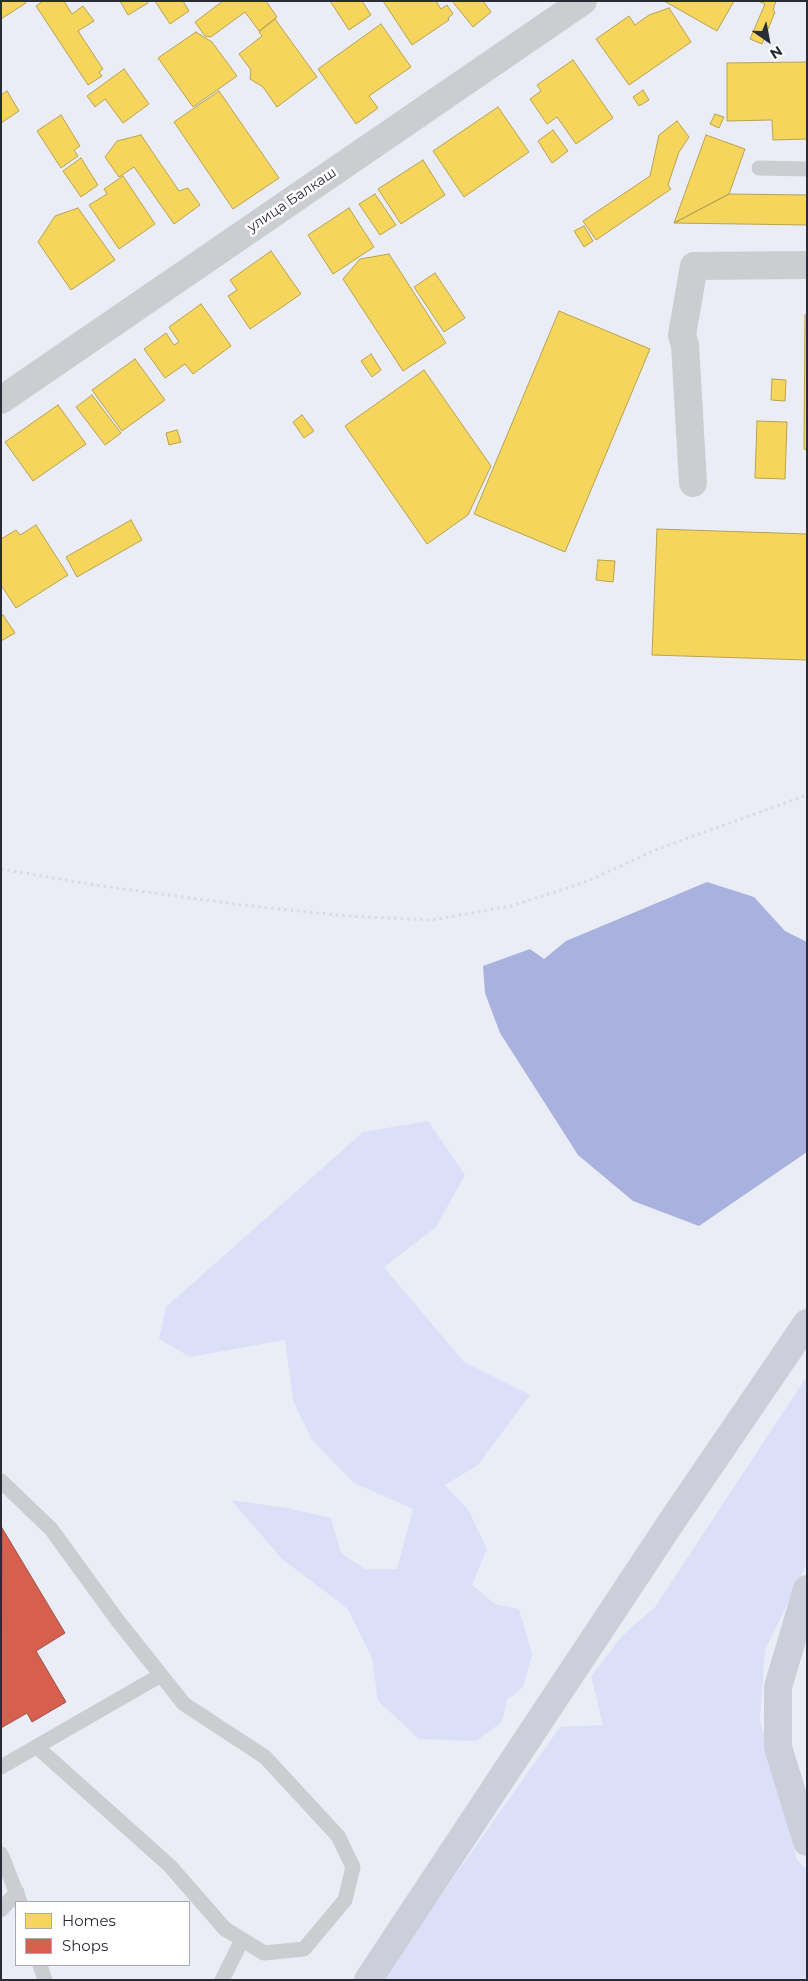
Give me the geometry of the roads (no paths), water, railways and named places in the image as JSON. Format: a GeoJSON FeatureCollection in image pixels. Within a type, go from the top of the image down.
{"type":"FeatureCollection","features":[{"type":"Feature","properties":{"kind":"highway"},"geometry":{"type":"LineString","coordinates":[[368,1980],[674,1518],[807,1323]]}},
{"type":"Feature","properties":{"kind":"highway"},"geometry":{"type":"LineString","coordinates":[[807,1589],[778,1687],[778,1747],[807,1842]]}},
{"type":"Feature","properties":{"kind":"street","name":"улица Балкаш"},"geometry":{"type":"LineString","coordinates":[[1,400],[583,1]]}},
{"type":"Feature","properties":{"kind":"street"},"geometry":{"type":"LineString","coordinates":[[693,483],[686,344],[682,335],[694,266],[807,265]]}},
{"type":"Feature","properties":{"kind":"lane"},"geometry":{"type":"LineString","coordinates":[[759,168],[807,169]]}},
{"type":"Feature","properties":{"kind":"lane"},"geometry":{"type":"LineString","coordinates":[[1,1481],[51,1529],[118,1621],[184,1704],[265,1757],[338,1836],[353,1867],[345,1900],[304,1949],[264,1953],[225,1929],[170,1866],[37,1746]]}},
{"type":"Feature","properties":{"kind":"lane"},"geometry":{"type":"LineString","coordinates":[[1,1767],[161,1675]]}},
{"type":"Feature","properties":{"kind":"lane"},"geometry":{"type":"LineString","coordinates":[[1,1854],[19,1897],[1,1910]]}},
{"type":"Feature","properties":{"kind":"lane"},"geometry":{"type":"LineString","coordinates":[[222,1980],[242,1940]]}},
{"type":"Feature","properties":{"kind":"lane"},"geometry":{"type":"LineString","coordinates":[[40,1966],[44,1980]]}},
{"type":"Feature","properties":{"kind":"water"},"geometry":{"type":"Polygon","coordinates":[[[707,882],[754,897],[785,931],[807,942],[807,1152],[699,1226],[633,1201],[578,1155],[500,1033],[485,993],[483,966],[530,949],[544,959],[566,941],[707,882]]]}}]}
